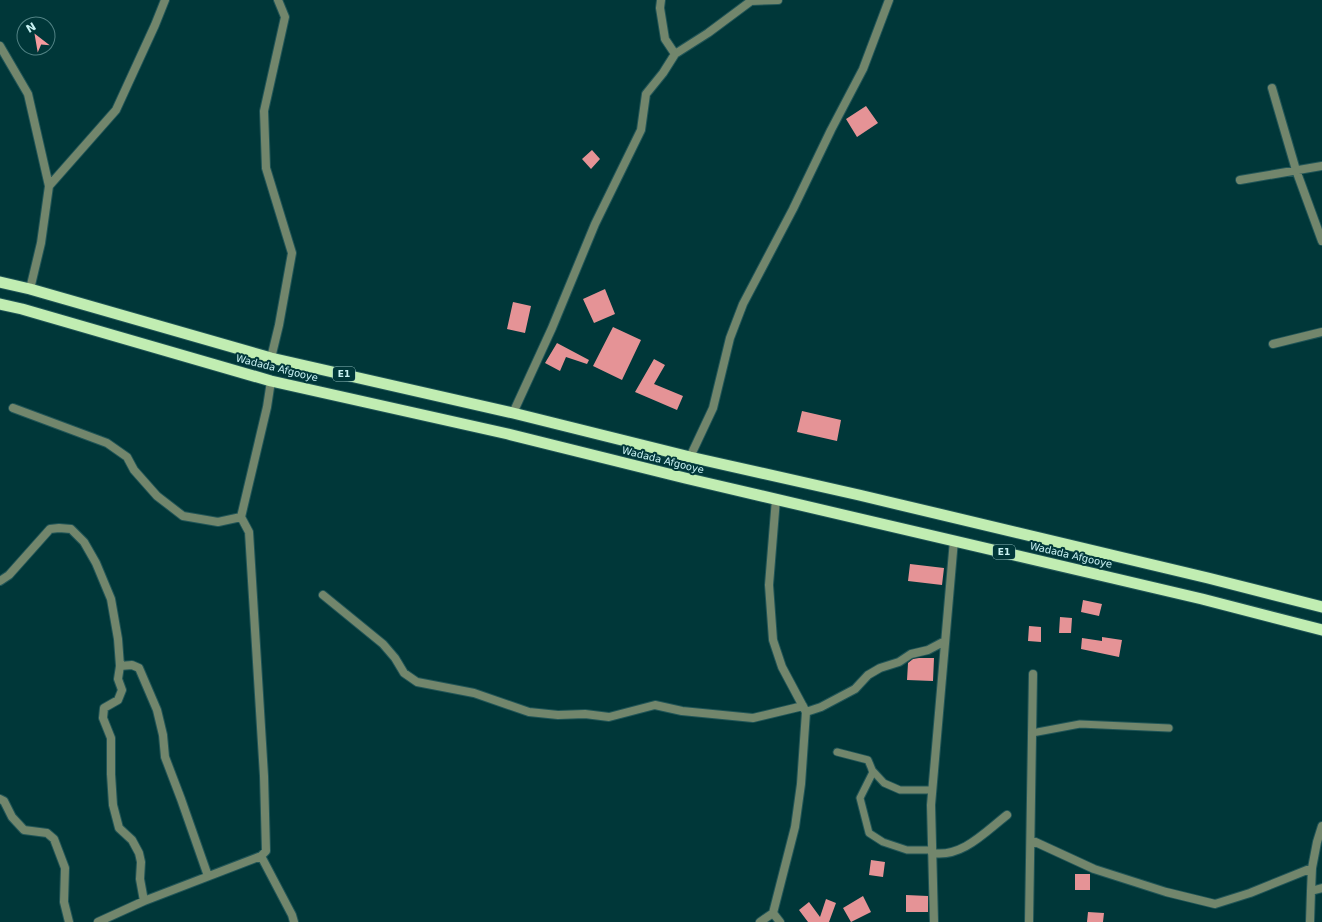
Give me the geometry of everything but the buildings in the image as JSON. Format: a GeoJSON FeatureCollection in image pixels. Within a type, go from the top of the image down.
{"type":"FeatureCollection","features":[{"type":"Feature","properties":{"kind":"highway","name":"Wadada Afgooye"},"geometry":{"type":"LineString","coordinates":[[0,282],[30,289],[271,358],[513,413],[690,457],[859,495],[1208,578],[1322,607]]}},
{"type":"Feature","properties":{"kind":"highway","name":"Wadada Afgooye"},"geometry":{"type":"LineString","coordinates":[[0,304],[22,309],[271,381],[508,434],[776,499],[1202,599],[1322,630]]}},
{"type":"Feature","properties":{"kind":"street"},"geometry":{"type":"LineString","coordinates":[[49,186],[116,110],[165,0]]}},
{"type":"Feature","properties":{"kind":"street"},"geometry":{"type":"LineString","coordinates":[[271,358],[279,325],[292,253],[266,168],[264,111],[286,17],[278,0]]}},
{"type":"Feature","properties":{"kind":"street"},"geometry":{"type":"LineString","coordinates":[[661,0],[660,8],[665,39],[675,54]]}},
{"type":"Feature","properties":{"kind":"street"},"geometry":{"type":"LineString","coordinates":[[513,413],[552,328],[595,224],[640,130],[646,94],[675,54],[708,33],[751,1],[778,0]]}},
{"type":"Feature","properties":{"kind":"street"},"geometry":{"type":"LineString","coordinates":[[690,457],[713,408],[730,338],[743,304],[793,209],[831,130],[863,69],[889,0]]}},
{"type":"Feature","properties":{"kind":"street"},"geometry":{"type":"LineString","coordinates":[[0,46],[28,94],[49,186],[41,243],[30,289]]}},
{"type":"Feature","properties":{"kind":"street"},"geometry":{"type":"LineString","coordinates":[[1272,88],[1296,170],[1322,242]]}},
{"type":"Feature","properties":{"kind":"street"},"geometry":{"type":"LineString","coordinates":[[1240,180],[1322,166]]}},
{"type":"Feature","properties":{"kind":"street"},"geometry":{"type":"LineString","coordinates":[[1274,344],[1322,332]]}},
{"type":"Feature","properties":{"kind":"street"},"geometry":{"type":"LineString","coordinates":[[98,922],[144,901],[261,856],[266,851],[264,776],[249,532],[241,516],[267,407],[271,381]]}},
{"type":"Feature","properties":{"kind":"street"},"geometry":{"type":"LineString","coordinates":[[13,408],[107,443],[127,457],[134,470],[157,496],[183,516],[218,522],[241,516]]}},
{"type":"Feature","properties":{"kind":"street"},"geometry":{"type":"LineString","coordinates":[[760,922],[773,913],[795,827],[802,784],[804,709],[782,667],[773,640],[769,585],[776,499]]}},
{"type":"Feature","properties":{"kind":"street"},"geometry":{"type":"LineString","coordinates":[[0,581],[9,575],[50,529],[71,529],[84,542],[96,563],[111,599],[118,639],[120,666],[118,679],[122,690],[118,700],[104,708],[103,718],[111,738],[113,806],[119,828],[132,840],[139,853],[141,862],[140,878],[144,901]]}},
{"type":"Feature","properties":{"kind":"street"},"geometry":{"type":"LineString","coordinates":[[934,922],[931,805],[954,540]]}},
{"type":"Feature","properties":{"kind":"street"},"geometry":{"type":"LineString","coordinates":[[323,595],[383,644],[395,658],[404,673],[417,682],[474,693],[529,712],[558,715],[585,714],[610,717],[655,705],[682,711],[753,718],[821,707],[855,689],[868,675],[880,668],[899,662],[911,654],[928,650],[945,641]]}},
{"type":"Feature","properties":{"kind":"street"},"geometry":{"type":"LineString","coordinates":[[120,666],[132,666],[139,668],[157,710],[163,735],[165,757],[208,876]]}},
{"type":"Feature","properties":{"kind":"street"},"geometry":{"type":"LineString","coordinates":[[1029,922],[1033,674]]}},
{"type":"Feature","properties":{"kind":"street"},"geometry":{"type":"LineString","coordinates":[[0,799],[4,801],[12,817],[24,830],[47,833],[54,839],[65,868],[64,902],[69,922]]}},
{"type":"Feature","properties":{"kind":"street"},"geometry":{"type":"LineString","coordinates":[[932,852],[941,855],[964,848],[1007,815]]}},
{"type":"Feature","properties":{"kind":"street"},"geometry":{"type":"LineString","coordinates":[[1310,922],[1312,868],[1322,826]]}},
{"type":"Feature","properties":{"kind":"street"},"geometry":{"type":"LineString","coordinates":[[1030,840],[1094,869],[1166,892],[1215,904],[1250,893],[1312,868]]}},
{"type":"Feature","properties":{"kind":"street"},"geometry":{"type":"LineString","coordinates":[[261,856],[292,915],[294,922]]}},
{"type":"Feature","properties":{"kind":"street"},"geometry":{"type":"LineString","coordinates":[[1311,891],[1322,888]]}},
{"type":"Feature","properties":{"kind":"street"},"geometry":{"type":"LineString","coordinates":[[773,913],[780,922]]}},
{"type":"Feature","properties":{"kind":"lane"},"geometry":{"type":"LineString","coordinates":[[1032,733],[1080,724],[1169,728]]}},
{"type":"Feature","properties":{"kind":"lane"},"geometry":{"type":"LineString","coordinates":[[837,752],[868,760],[872,770],[884,783],[900,790],[932,790]]}},
{"type":"Feature","properties":{"kind":"lane"},"geometry":{"type":"LineString","coordinates":[[872,770],[860,798],[869,833],[883,842],[907,850],[932,852]]}}]}
